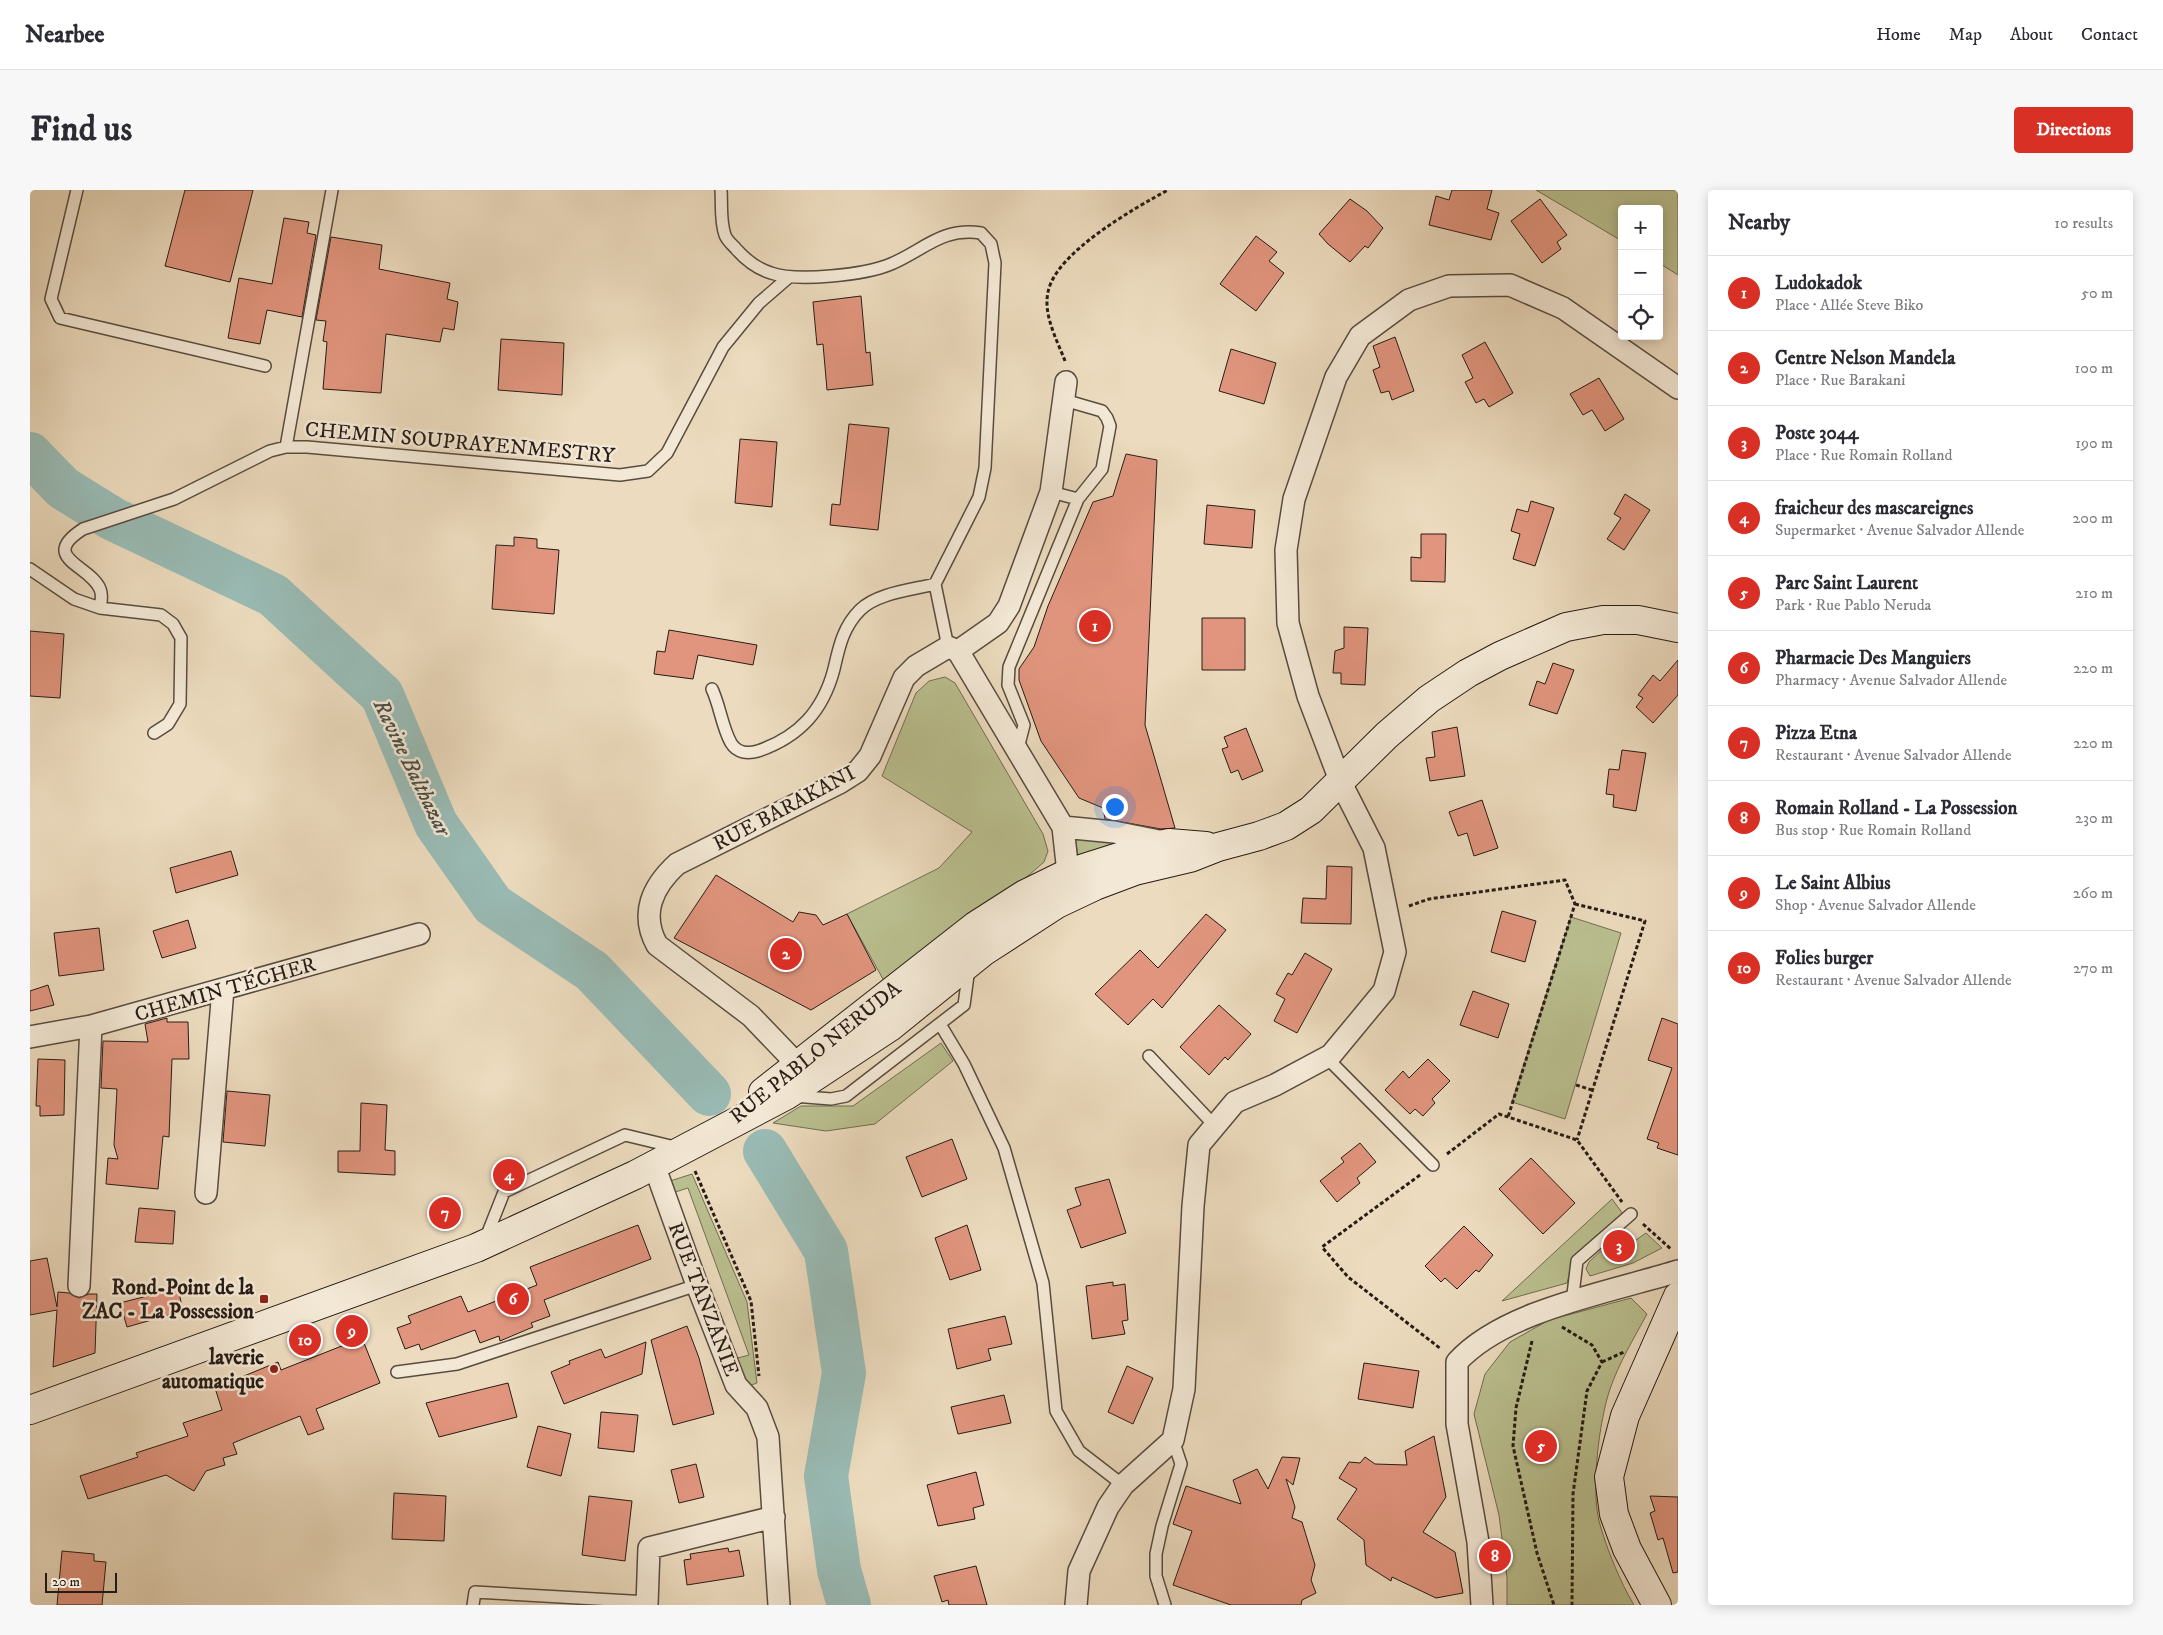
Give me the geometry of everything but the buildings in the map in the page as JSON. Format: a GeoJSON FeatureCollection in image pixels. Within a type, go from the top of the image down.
{"type":"FeatureCollection","features":[{"type":"Feature","properties":{"kind":"main road","name":"RUE PABLO NERUDA"},"geometry":{"type":"LineString","coordinates":[[718,1130],[787,1095],[890,1027],[970,962],[1020,926],[1056,904],[1127,874],[1190,858],[1218,847],[1259,836],[1286,826],[1311,810],[1341,783],[1387,735],[1428,699],[1468,673],[1537,638],[1566,627],[1603,620],[1638,620],[1678,628]]}},
{"type":"Feature","properties":{"kind":"main road","name":"RUE PABLO NERUDA"},"geometry":{"type":"LineString","coordinates":[[718,1130],[797,1064],[975,926],[1025,894],[1068,873],[1101,861],[1169,843],[1218,847]]}},
{"type":"Feature","properties":{"kind":"main road"},"geometry":{"type":"LineString","coordinates":[[30,1410],[483,1245],[654,1165],[718,1130]]}},
{"type":"Feature","properties":{"kind":"main road"},"geometry":{"type":"LineString","coordinates":[[1657,1605],[1627,1549],[1614,1514],[1609,1477],[1626,1416],[1678,1296]]}},
{"type":"Feature","properties":{"kind":"main road"},"geometry":{"type":"LineString","coordinates":[[30,1401],[120,1377]]}},
{"type":"Feature","properties":{"kind":"street"},"geometry":{"type":"LineString","coordinates":[[1076,1605],[1079,1570],[1108,1507],[1123,1485],[1173,1440],[1184,1389],[1193,1206],[1199,1145],[1235,1102],[1275,1086],[1327,1058],[1384,991],[1395,952],[1374,848],[1341,783],[1308,696],[1288,622],[1286,550],[1294,499],[1336,377],[1360,336],[1409,300],[1449,286],[1510,285],[1562,308],[1678,388]]}},
{"type":"Feature","properties":{"kind":"street","name":"RUE BARAKANI"},"geometry":{"type":"LineString","coordinates":[[797,1064],[751,1016],[657,945],[647,919],[659,884],[677,864],[839,783],[858,771],[870,756],[904,678],[916,666],[953,649],[998,623],[1009,606],[1051,492],[1065,391]]}},
{"type":"Feature","properties":{"kind":"street"},"geometry":{"type":"LineString","coordinates":[[953,649],[1018,748],[1063,827],[1068,873],[1056,904]]}},
{"type":"Feature","properties":{"kind":"street"},"geometry":{"type":"LineString","coordinates":[[1063,827],[1114,832],[1169,843]]}},
{"type":"Feature","properties":{"kind":"street","name":"CHEMIN TÉCHER"},"geometry":{"type":"LineString","coordinates":[[30,1037],[91,1026],[420,934]]}},
{"type":"Feature","properties":{"kind":"street"},"geometry":{"type":"LineString","coordinates":[[206,1193],[223,989]]}},
{"type":"Feature","properties":{"kind":"street"},"geometry":{"type":"LineString","coordinates":[[79,1286],[91,1026]]}},
{"type":"Feature","properties":{"kind":"street","name":"RUE TANZANIE"},"geometry":{"type":"LineString","coordinates":[[654,1165],[697,1285],[736,1385],[757,1408],[768,1437],[779,1605]]}},
{"type":"Feature","properties":{"kind":"street"},"geometry":{"type":"LineString","coordinates":[[1482,1605],[1478,1542],[1457,1424],[1457,1362],[1470,1348],[1502,1327],[1538,1313],[1678,1271]]}},
{"type":"Feature","properties":{"kind":"street"},"geometry":{"type":"LineString","coordinates":[[647,1604],[649,1548],[774,1517]]}},
{"type":"Feature","properties":{"kind":"lane"},"geometry":{"type":"LineString","coordinates":[[77,190],[51,299],[60,318],[265,366]]}},
{"type":"Feature","properties":{"kind":"lane"},"geometry":{"type":"LineString","coordinates":[[286,447],[332,190]]}},
{"type":"Feature","properties":{"kind":"lane"},"geometry":{"type":"LineString","coordinates":[[721,190],[722,223],[726,237],[746,260],[770,273],[789,277],[852,274],[875,269],[891,264],[941,237],[965,230],[981,233],[991,244],[995,264],[986,468],[979,497],[934,584],[942,620],[953,649]]}},
{"type":"Feature","properties":{"kind":"lane","name":"CHEMIN SOUPRAYENMESTRY"},"geometry":{"type":"LineString","coordinates":[[100,608],[102,597],[100,588],[67,557],[65,549],[67,542],[83,529],[174,499],[270,451],[286,447],[307,447],[620,475],[648,470],[667,453],[723,346],[759,303],[789,277]]}},
{"type":"Feature","properties":{"kind":"lane"},"geometry":{"type":"LineString","coordinates":[[1018,748],[1024,725],[1008,685],[1009,667],[1078,499],[1102,469],[1110,426],[1102,411],[1065,391]]}},
{"type":"Feature","properties":{"kind":"lane"},"geometry":{"type":"LineString","coordinates":[[1051,492],[1078,499]]}},
{"type":"Feature","properties":{"kind":"lane"},"geometry":{"type":"LineString","coordinates":[[30,569],[74,599],[100,608],[161,616],[173,624],[181,638],[180,704],[168,724],[154,733]]}},
{"type":"Feature","properties":{"kind":"lane"},"geometry":{"type":"LineString","coordinates":[[712,690],[731,744],[739,752],[752,753],[772,746],[794,734],[811,717],[824,696],[833,671],[839,643],[850,621],[861,608],[877,600],[934,584]]}},
{"type":"Feature","properties":{"kind":"lane"},"geometry":{"type":"LineString","coordinates":[[787,1095],[831,1099],[846,1096],[964,1005],[970,962]]}},
{"type":"Feature","properties":{"kind":"lane"},"geometry":{"type":"LineString","coordinates":[[940,1024],[964,1064],[1004,1148],[1043,1283],[1056,1411],[1079,1451],[1123,1485]]}},
{"type":"Feature","properties":{"kind":"lane"},"geometry":{"type":"LineString","coordinates":[[1149,1056],[1215,1126]]}},
{"type":"Feature","properties":{"kind":"lane"},"geometry":{"type":"LineString","coordinates":[[1327,1058],[1433,1165]]}},
{"type":"Feature","properties":{"kind":"lane"},"geometry":{"type":"LineString","coordinates":[[483,1245],[504,1192],[625,1135],[686,1149]]}},
{"type":"Feature","properties":{"kind":"lane"},"geometry":{"type":"LineString","coordinates":[[1572,1303],[1578,1261],[1631,1214]]}},
{"type":"Feature","properties":{"kind":"lane"},"geometry":{"type":"LineString","coordinates":[[397,1372],[457,1364],[697,1285]]}},
{"type":"Feature","properties":{"kind":"lane"},"geometry":{"type":"LineString","coordinates":[[1165,1605],[1156,1576],[1156,1554],[1180,1464],[1173,1440]]}},
{"type":"Feature","properties":{"kind":"lane"},"geometry":{"type":"LineString","coordinates":[[473,1605],[475,1592],[647,1604]]}},
{"type":"Feature","properties":{"kind":"path"},"geometry":{"type":"LineString","coordinates":[[1065,391],[1066,368],[1049,320],[1048,292],[1054,276],[1100,232],[1126,212],[1168,190]]}},
{"type":"Feature","properties":{"kind":"path"},"geometry":{"type":"LineString","coordinates":[[1387,913],[1429,899],[1565,880],[1575,904],[1508,1117]]}},
{"type":"Feature","properties":{"kind":"path"},"geometry":{"type":"LineString","coordinates":[[1575,904],[1645,921],[1577,1140]]}},
{"type":"Feature","properties":{"kind":"path"},"geometry":{"type":"LineString","coordinates":[[1576,1085],[1592,1090]]}},
{"type":"Feature","properties":{"kind":"path"},"geometry":{"type":"LineString","coordinates":[[1457,1362],[1348,1277],[1322,1246],[1499,1114],[1577,1140],[1631,1214],[1678,1255]]}},
{"type":"Feature","properties":{"kind":"path"},"geometry":{"type":"LineString","coordinates":[[686,1149],[751,1301],[759,1378]]}},
{"type":"Feature","properties":{"kind":"path"},"geometry":{"type":"LineString","coordinates":[[1554,1605],[1537,1553],[1513,1446],[1516,1408],[1538,1313],[1592,1344],[1602,1362]]}},
{"type":"Feature","properties":{"kind":"path"},"geometry":{"type":"LineString","coordinates":[[1572,1605],[1573,1494],[1587,1391],[1602,1362],[1628,1350]]}},
{"type":"Feature","properties":{"kind":"green space"},"geometry":{"type":"Polygon","coordinates":[[[1536,190],[1678,190],[1678,275],[1663,266],[1663,205],[1618,205],[1618,239],[1536,190]]]}},
{"type":"Feature","properties":{"kind":"green space"},"geometry":{"type":"Polygon","coordinates":[[[945,677],[955,683],[1043,834],[1048,851],[1044,862],[1022,881],[884,981],[847,914],[939,868],[972,832],[882,776],[916,693],[929,681],[945,677]]]}},
{"type":"Feature","properties":{"kind":"green space"},"geometry":{"type":"Polygon","coordinates":[[[1075,835],[1118,839],[1119,847],[1078,858],[1075,835]]]}},
{"type":"Feature","properties":{"kind":"green space"},"geometry":{"type":"Polygon","coordinates":[[[1571,917],[1621,933],[1565,1119],[1512,1102],[1571,917]]]}},
{"type":"Feature","properties":{"kind":"green space"},"geometry":{"type":"Polygon","coordinates":[[[941,1043],[953,1061],[875,1124],[826,1131],[773,1123],[801,1106],[853,1106],[941,1043]]]}},
{"type":"Feature","properties":{"kind":"green space"},"geometry":{"type":"Polygon","coordinates":[[[692,1174],[747,1302],[757,1383],[746,1387],[734,1359],[749,1355],[688,1188],[672,1193],[667,1182],[692,1174]]]}},
{"type":"Feature","properties":{"kind":"green space"},"geometry":{"type":"Polygon","coordinates":[[[1612,1199],[1623,1214],[1595,1236],[1581,1251],[1571,1270],[1567,1283],[1502,1301],[1612,1199]]]}},
{"type":"Feature","properties":{"kind":"green space"},"geometry":{"type":"Polygon","coordinates":[[[1622,1231],[1636,1240],[1646,1233],[1662,1248],[1633,1263],[1590,1276],[1586,1269],[1589,1262],[1622,1231]]]}},
{"type":"Feature","properties":{"kind":"green space"},"geometry":{"type":"Polygon","coordinates":[[[1631,1298],[1647,1314],[1622,1360],[1610,1389],[1597,1455],[1596,1491],[1599,1521],[1605,1542],[1634,1605],[1507,1605],[1507,1578],[1499,1515],[1474,1414],[1485,1374],[1510,1342],[1549,1320],[1631,1298]]]}},
{"type":"Feature","properties":{"kind":"waterway","name":"Ravine Balthazar"},"geometry":{"type":"LineString","coordinates":[[30,454],[63,488],[113,519],[273,595],[382,695],[436,824],[493,905],[592,971],[709,1094]]}},
{"type":"Feature","properties":{"kind":"waterway","name":"Ravine Balthazar"},"geometry":{"type":"LineString","coordinates":[[765,1151],[826,1251],[844,1373],[826,1476],[839,1570],[849,1605]]}},
{"type":"Feature","properties":{"kind":"place","name":"Ludokadok"},"geometry":{"type":"Point","coordinates":[1095,626]}},
{"type":"Feature","properties":{"kind":"place","name":"Centre Nelson Mandela"},"geometry":{"type":"Point","coordinates":[786,954]}},
{"type":"Feature","properties":{"kind":"place","name":"fraicheur des mascareignes"},"geometry":{"type":"Point","coordinates":[509,1175]}},
{"type":"Feature","properties":{"kind":"place","name":"Pizza Etna"},"geometry":{"type":"Point","coordinates":[445,1213]}},
{"type":"Feature","properties":{"kind":"place","name":"Poste 3044"},"geometry":{"type":"Point","coordinates":[1619,1246]}},
{"type":"Feature","properties":{"kind":"place","name":"Rond-Point de la ZAC - La Possession"},"geometry":{"type":"Point","coordinates":[264,1299]}},
{"type":"Feature","properties":{"kind":"place","name":"Pharmacie Des Manguiers"},"geometry":{"type":"Point","coordinates":[513,1299]}},
{"type":"Feature","properties":{"kind":"place","name":"Le Saint Albius"},"geometry":{"type":"Point","coordinates":[352,1331]}},
{"type":"Feature","properties":{"kind":"place","name":"Folies burger"},"geometry":{"type":"Point","coordinates":[305,1340]}},
{"type":"Feature","properties":{"kind":"place","name":"laverie automatique"},"geometry":{"type":"Point","coordinates":[274,1369]}},
{"type":"Feature","properties":{"kind":"place","name":"Parc Saint Laurent"},"geometry":{"type":"Point","coordinates":[1541,1446]}},
{"type":"Feature","properties":{"kind":"place","name":"Romain Rolland - La Possession"},"geometry":{"type":"Point","coordinates":[1495,1556]}}]}
